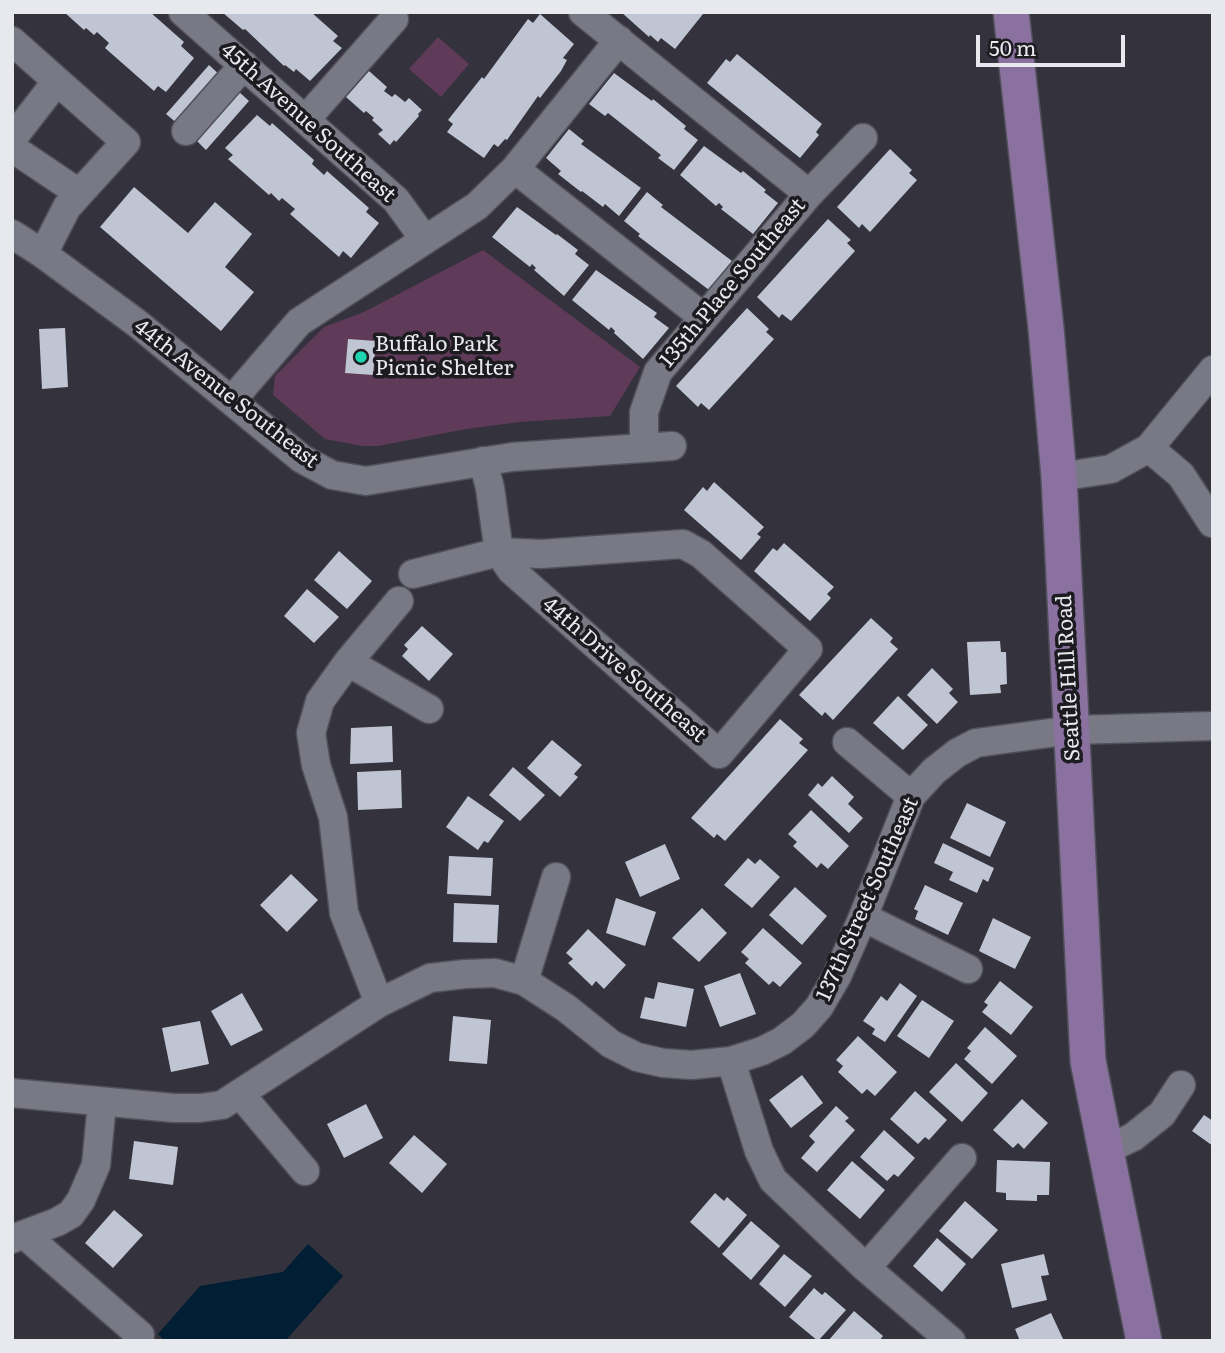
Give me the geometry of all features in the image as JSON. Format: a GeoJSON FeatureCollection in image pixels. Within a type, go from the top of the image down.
{"type":"FeatureCollection","features":[{"type":"Feature","properties":{"kind":"main road","name":"Seattle Hill Road"},"geometry":{"type":"LineString","coordinates":[[1011,12],[1059,477],[1088,1060],[1144,1341]]}},
{"type":"Feature","properties":{"kind":"street","name":"45th Avenue Southeast"},"geometry":{"type":"LineString","coordinates":[[183,12],[396,200],[425,240]]}},
{"type":"Feature","properties":{"kind":"street"},"geometry":{"type":"LineString","coordinates":[[583,12],[809,194]]}},
{"type":"Feature","properties":{"kind":"street"},"geometry":{"type":"LineString","coordinates":[[306,119],[394,19]]}},
{"type":"Feature","properties":{"kind":"street"},"geometry":{"type":"LineString","coordinates":[[232,400],[299,322],[477,206],[514,169],[619,40]]}},
{"type":"Feature","properties":{"kind":"street"},"geometry":{"type":"LineString","coordinates":[[12,41],[126,142],[66,207],[43,254]]}},
{"type":"Feature","properties":{"kind":"street"},"geometry":{"type":"LineString","coordinates":[[186,131],[244,65]]}},
{"type":"Feature","properties":{"kind":"street"},"geometry":{"type":"LineString","coordinates":[[12,139],[57,81]]}},
{"type":"Feature","properties":{"kind":"street","name":"135th Place Southeast"},"geometry":{"type":"LineString","coordinates":[[658,447],[644,412],[658,372],[809,194],[863,138]]}},
{"type":"Feature","properties":{"kind":"street"},"geometry":{"type":"LineString","coordinates":[[12,148],[79,193]]}},
{"type":"Feature","properties":{"kind":"street"},"geometry":{"type":"LineString","coordinates":[[514,169],[703,317]]}},
{"type":"Feature","properties":{"kind":"street","name":"44th Avenue Southeast"},"geometry":{"type":"LineString","coordinates":[[12,234],[138,324],[302,459],[332,475],[366,481],[483,461],[551,453],[658,447]]}},
{"type":"Feature","properties":{"kind":"street"},"geometry":{"type":"LineString","coordinates":[[1059,477],[1111,469],[1149,448],[1213,370]]}},
{"type":"Feature","properties":{"kind":"street"},"geometry":{"type":"LineString","coordinates":[[1149,448],[1181,475],[1212,523]]}},
{"type":"Feature","properties":{"kind":"street"},"geometry":{"type":"LineString","coordinates":[[413,574],[499,552],[483,461]]}},
{"type":"Feature","properties":{"kind":"street","name":"44th Drive Southeast"},"geometry":{"type":"LineString","coordinates":[[683,544],[701,554],[808,649],[719,754],[511,570],[499,552],[541,554],[683,544]]}},
{"type":"Feature","properties":{"kind":"street"},"geometry":{"type":"LineString","coordinates":[[379,1003],[344,913],[333,817],[316,765],[312,733],[320,701],[348,662],[399,601]]}},
{"type":"Feature","properties":{"kind":"street"},"geometry":{"type":"LineString","coordinates":[[348,662],[429,709]]}},
{"type":"Feature","properties":{"kind":"street","name":"137th Street Southeast"},"geometry":{"type":"LineString","coordinates":[[12,1093],[102,1103],[200,1108],[222,1105],[379,1003],[430,978],[464,974],[495,973],[524,981],[566,1008],[611,1044],[637,1057],[682,1065],[731,1061],[762,1051],[803,1026],[819,1007],[837,975],[863,917],[911,796],[949,759],[976,743],[1072,730],[1213,726]]}},
{"type":"Feature","properties":{"kind":"street"},"geometry":{"type":"LineString","coordinates":[[847,742],[911,796]]}},
{"type":"Feature","properties":{"kind":"street"},"geometry":{"type":"LineString","coordinates":[[524,981],[556,877]]}},
{"type":"Feature","properties":{"kind":"street"},"geometry":{"type":"LineString","coordinates":[[863,917],[968,969]]}},
{"type":"Feature","properties":{"kind":"street"},"geometry":{"type":"LineString","coordinates":[[731,1061],[759,1152],[773,1180],[866,1268],[951,1341]]}},
{"type":"Feature","properties":{"kind":"street"},"geometry":{"type":"LineString","coordinates":[[1106,1150],[1133,1137],[1162,1114],[1181,1085]]}},
{"type":"Feature","properties":{"kind":"street"},"geometry":{"type":"LineString","coordinates":[[241,1095],[305,1171]]}},
{"type":"Feature","properties":{"kind":"street"},"geometry":{"type":"LineString","coordinates":[[19,1237],[47,1227],[71,1213],[81,1200],[96,1165],[102,1103]]}},
{"type":"Feature","properties":{"kind":"street"},"geometry":{"type":"LineString","coordinates":[[866,1268],[962,1158]]}},
{"type":"Feature","properties":{"kind":"street"},"geometry":{"type":"LineString","coordinates":[[19,1237],[140,1335]]}},
{"type":"Feature","properties":{"kind":"shaded area"},"geometry":{"type":"Polygon","coordinates":[[[438,37],[469,64],[441,97],[409,69],[438,37]]]}},
{"type":"Feature","properties":{"kind":"shaded area"},"geometry":{"type":"Polygon","coordinates":[[[483,250],[640,367],[610,416],[520,422],[378,446],[362,446],[325,439],[273,395],[275,376],[324,327],[364,312],[483,250]]]}},
{"type":"Feature","properties":{"kind":"water"},"geometry":{"type":"Polygon","coordinates":[[[308,1244],[343,1276],[285,1341],[165,1341],[158,1334],[200,1286],[283,1272],[308,1244]]]}},
{"type":"Feature","properties":{"kind":"building"},"geometry":{"type":"Polygon","coordinates":[[[64,12],[150,12],[184,42],[181,46],[194,58],[166,92],[158,86],[154,91],[105,48],[109,43],[97,32],[94,35],[86,28],[84,30],[64,12]]]}},
{"type":"Feature","properties":{"kind":"building"},"geometry":{"type":"Polygon","coordinates":[[[222,12],[311,12],[338,36],[333,41],[342,48],[310,81],[296,69],[294,72],[284,66],[245,29],[222,12]]]}},
{"type":"Feature","properties":{"kind":"building"},"geometry":{"type":"Polygon","coordinates":[[[621,12],[703,14],[675,49],[661,38],[658,42],[650,35],[649,37],[621,12]]]}},
{"type":"Feature","properties":{"kind":"building"},"geometry":{"type":"Polygon","coordinates":[[[540,14],[574,44],[563,58],[567,60],[561,71],[540,98],[538,96],[507,140],[498,147],[494,144],[484,158],[447,132],[453,124],[448,120],[482,77],[484,79],[528,19],[533,23],[540,14]]]}},
{"type":"Feature","properties":{"kind":"building"},"geometry":{"type":"Polygon","coordinates":[[[737,54],[822,124],[816,132],[819,135],[800,158],[707,83],[726,59],[730,62],[737,54]]]}},
{"type":"Feature","properties":{"kind":"building"},"geometry":{"type":"Polygon","coordinates":[[[209,65],[221,76],[179,125],[166,114],[209,65]]]}},
{"type":"Feature","properties":{"kind":"building"},"geometry":{"type":"Polygon","coordinates":[[[369,71],[387,87],[384,91],[392,97],[395,94],[405,102],[409,98],[422,110],[396,142],[394,140],[390,145],[378,134],[383,130],[372,120],[374,118],[346,97],[369,71]]]}},
{"type":"Feature","properties":{"kind":"building"},"geometry":{"type":"Polygon","coordinates":[[[614,73],[652,101],[653,99],[686,126],[684,129],[698,140],[674,170],[658,158],[661,155],[608,113],[605,116],[589,104],[614,73]]]}},
{"type":"Feature","properties":{"kind":"building"},"geometry":{"type":"Polygon","coordinates":[[[237,90],[249,101],[206,150],[194,138],[237,90]]]}},
{"type":"Feature","properties":{"kind":"building"},"geometry":{"type":"Polygon","coordinates":[[[257,115],[270,126],[272,123],[314,160],[312,164],[324,175],[327,171],[369,208],[366,212],[379,223],[351,258],[343,251],[339,257],[290,214],[295,209],[282,198],[279,201],[271,193],[269,195],[228,159],[233,155],[225,148],[257,115]]]}},
{"type":"Feature","properties":{"kind":"building"},"geometry":{"type":"Polygon","coordinates":[[[569,129],[584,141],[581,144],[641,188],[619,216],[558,174],[561,171],[546,158],[569,129]]]}},
{"type":"Feature","properties":{"kind":"building"},"geometry":{"type":"Polygon","coordinates":[[[704,146],[741,173],[743,171],[778,203],[753,234],[721,209],[723,207],[719,203],[716,206],[680,175],[704,146]]]}},
{"type":"Feature","properties":{"kind":"building"},"geometry":{"type":"Polygon","coordinates":[[[890,149],[912,170],[909,173],[917,180],[870,232],[862,224],[859,228],[837,207],[890,149]]]}},
{"type":"Feature","properties":{"kind":"building"},"geometry":{"type":"Polygon","coordinates":[[[134,187],[188,233],[215,202],[252,234],[225,267],[254,292],[221,331],[100,227],[134,187]]]}},
{"type":"Feature","properties":{"kind":"building"},"geometry":{"type":"Polygon","coordinates":[[[647,192],[663,205],[661,207],[732,261],[709,290],[638,236],[640,234],[624,221],[647,192]]]}},
{"type":"Feature","properties":{"kind":"building"},"geometry":{"type":"Polygon","coordinates":[[[517,207],[578,250],[575,254],[589,265],[564,296],[534,270],[536,268],[532,264],[530,267],[492,237],[517,207]]]}},
{"type":"Feature","properties":{"kind":"building"},"geometry":{"type":"Polygon","coordinates":[[[828,219],[851,240],[847,243],[855,251],[791,321],[782,314],[779,318],[757,297],[828,219]]]}},
{"type":"Feature","properties":{"kind":"building"},"geometry":{"type":"Polygon","coordinates":[[[596,270],[657,313],[654,317],[669,328],[643,359],[614,333],[611,327],[609,330],[572,300],[596,270]]]}},
{"type":"Feature","properties":{"kind":"building"},"geometry":{"type":"Polygon","coordinates":[[[747,308],[769,329],[766,332],[774,339],[709,410],[701,403],[698,407],[676,386],[747,308]]]}},
{"type":"Feature","properties":{"kind":"building"},"geometry":{"type":"Polygon","coordinates":[[[65,328],[68,387],[42,389],[39,329],[65,328]]]}},
{"type":"Feature","properties":{"kind":"building","name":"Buffalo Park Picnic Shelter"},"geometry":{"type":"Polygon","coordinates":[[[348,339],[376,341],[373,375],[345,373],[348,339]]]}},
{"type":"Feature","properties":{"kind":"building"},"geometry":{"type":"Polygon","coordinates":[[[714,482],[764,527],[757,534],[761,537],[741,560],[684,510],[703,487],[707,491],[714,482]]]}},
{"type":"Feature","properties":{"kind":"building"},"geometry":{"type":"Polygon","coordinates":[[[784,543],[834,587],[827,594],[831,598],[810,621],[754,571],[773,548],[777,551],[784,543]]]}},
{"type":"Feature","properties":{"kind":"building"},"geometry":{"type":"Polygon","coordinates":[[[339,551],[372,581],[347,609],[314,580],[339,551]]]}},
{"type":"Feature","properties":{"kind":"building"},"geometry":{"type":"Polygon","coordinates":[[[307,589],[339,617],[314,643],[284,616],[307,589]]]}},
{"type":"Feature","properties":{"kind":"building"},"geometry":{"type":"Polygon","coordinates":[[[871,618],[893,638],[890,642],[898,649],[833,720],[825,712],[822,716],[799,695],[871,618]]]}},
{"type":"Feature","properties":{"kind":"building"},"geometry":{"type":"Polygon","coordinates":[[[422,626],[453,654],[429,681],[402,656],[408,649],[404,645],[422,626]]]}},
{"type":"Feature","properties":{"kind":"building"},"geometry":{"type":"Polygon","coordinates":[[[1000,641],[1001,652],[1006,652],[1007,684],[1000,685],[1001,693],[970,695],[967,642],[1000,641]]]}},
{"type":"Feature","properties":{"kind":"building"},"geometry":{"type":"Polygon","coordinates":[[[932,668],[953,689],[949,693],[958,702],[937,724],[907,695],[932,668]]]}},
{"type":"Feature","properties":{"kind":"building"},"geometry":{"type":"Polygon","coordinates":[[[898,696],[928,725],[903,750],[873,723],[898,696]]]}},
{"type":"Feature","properties":{"kind":"building"},"geometry":{"type":"Polygon","coordinates":[[[780,719],[803,739],[799,743],[808,750],[725,841],[717,834],[714,838],[691,818],[780,719]]]}},
{"type":"Feature","properties":{"kind":"building"},"geometry":{"type":"Polygon","coordinates":[[[392,726],[393,762],[350,764],[351,728],[392,726]]]}},
{"type":"Feature","properties":{"kind":"building"},"geometry":{"type":"Polygon","coordinates":[[[552,740],[582,765],[574,774],[578,777],[560,797],[527,768],[552,740]]]}},
{"type":"Feature","properties":{"kind":"building"},"geometry":{"type":"Polygon","coordinates":[[[513,767],[545,795],[520,821],[489,795],[513,767]]]}},
{"type":"Feature","properties":{"kind":"building"},"geometry":{"type":"Polygon","coordinates":[[[401,770],[402,808],[358,810],[357,772],[401,770]]]}},
{"type":"Feature","properties":{"kind":"building"},"geometry":{"type":"Polygon","coordinates":[[[832,776],[854,797],[848,804],[863,818],[849,833],[808,795],[818,783],[822,787],[832,776]]]}},
{"type":"Feature","properties":{"kind":"building"},"geometry":{"type":"Polygon","coordinates":[[[468,796],[504,821],[488,843],[484,841],[478,850],[446,827],[468,796]]]}},
{"type":"Feature","properties":{"kind":"building"},"geometry":{"type":"Polygon","coordinates":[[[967,803],[1006,822],[990,857],[950,838],[967,803]]]}},
{"type":"Feature","properties":{"kind":"building"},"geometry":{"type":"Polygon","coordinates":[[[811,810],[849,846],[828,869],[821,863],[817,868],[793,846],[797,842],[788,834],[811,810]]]}},
{"type":"Feature","properties":{"kind":"building"},"geometry":{"type":"Polygon","coordinates":[[[943,843],[994,868],[988,882],[983,879],[977,893],[949,880],[953,872],[934,863],[943,843]]]}},
{"type":"Feature","properties":{"kind":"building"},"geometry":{"type":"Polygon","coordinates":[[[665,844],[680,879],[640,897],[625,862],[665,844]]]}},
{"type":"Feature","properties":{"kind":"building"},"geometry":{"type":"Polygon","coordinates":[[[449,856],[493,858],[491,896],[447,894],[449,856]]]}},
{"type":"Feature","properties":{"kind":"building"},"geometry":{"type":"Polygon","coordinates":[[[748,858],[755,864],[760,859],[780,877],[752,908],[724,885],[748,858]]]}},
{"type":"Feature","properties":{"kind":"building"},"geometry":{"type":"Polygon","coordinates":[[[291,874],[318,900],[287,932],[260,905],[291,874]]]}},
{"type":"Feature","properties":{"kind":"building"},"geometry":{"type":"Polygon","coordinates":[[[925,885],[963,903],[948,935],[915,919],[918,911],[914,909],[925,885]]]}},
{"type":"Feature","properties":{"kind":"building"},"geometry":{"type":"Polygon","coordinates":[[[795,887],[827,916],[802,945],[769,915],[795,887]]]}},
{"type":"Feature","properties":{"kind":"building"},"geometry":{"type":"Polygon","coordinates":[[[616,898],[656,912],[645,946],[606,933],[616,898]]]}},
{"type":"Feature","properties":{"kind":"building"},"geometry":{"type":"Polygon","coordinates":[[[454,903],[499,905],[497,943],[453,942],[454,903]]]}},
{"type":"Feature","properties":{"kind":"building"},"geometry":{"type":"Polygon","coordinates":[[[702,908],[727,933],[699,962],[672,938],[702,908]]]}},
{"type":"Feature","properties":{"kind":"building"},"geometry":{"type":"Polygon","coordinates":[[[993,918],[1031,937],[1015,969],[979,951],[993,918]]]}},
{"type":"Feature","properties":{"kind":"building"},"geometry":{"type":"Polygon","coordinates":[[[763,928],[802,963],[780,987],[773,981],[769,985],[745,963],[749,959],[741,952],[763,928]]]}},
{"type":"Feature","properties":{"kind":"building"},"geometry":{"type":"Polygon","coordinates":[[[588,929],[626,965],[604,989],[596,981],[592,986],[568,963],[573,959],[566,953],[588,929]]]}},
{"type":"Feature","properties":{"kind":"building"},"geometry":{"type":"Polygon","coordinates":[[[740,973],[756,1014],[720,1027],[704,986],[740,973]]]}},
{"type":"Feature","properties":{"kind":"building"},"geometry":{"type":"Polygon","coordinates":[[[1000,981],[1033,1007],[1011,1035],[982,1012],[988,1005],[984,1002],[1000,981]]]}},
{"type":"Feature","properties":{"kind":"building"},"geometry":{"type":"Polygon","coordinates":[[[658,982],[694,989],[686,1027],[640,1018],[645,997],[654,999],[658,982]]]}},
{"type":"Feature","properties":{"kind":"building"},"geometry":{"type":"Polygon","coordinates":[[[900,983],[917,996],[885,1042],[872,1034],[875,1029],[863,1021],[881,996],[887,1001],[900,983]]]}},
{"type":"Feature","properties":{"kind":"building"},"geometry":{"type":"Polygon","coordinates":[[[242,993],[263,1030],[231,1046],[211,1011],[242,993]]]}},
{"type":"Feature","properties":{"kind":"building"},"geometry":{"type":"Polygon","coordinates":[[[922,1000],[954,1021],[929,1058],[897,1036],[922,1000]]]}},
{"type":"Feature","properties":{"kind":"building"},"geometry":{"type":"Polygon","coordinates":[[[453,1016],[491,1020],[487,1064],[449,1061],[453,1016]]]}},
{"type":"Feature","properties":{"kind":"building"},"geometry":{"type":"Polygon","coordinates":[[[200,1021],[209,1064],[171,1072],[162,1028],[200,1021]]]}},
{"type":"Feature","properties":{"kind":"building"},"geometry":{"type":"Polygon","coordinates":[[[985,1027],[1017,1056],[992,1084],[964,1059],[971,1051],[967,1048],[985,1027]]]}},
{"type":"Feature","properties":{"kind":"building"},"geometry":{"type":"Polygon","coordinates":[[[858,1036],[897,1072],[875,1096],[867,1089],[862,1094],[838,1072],[843,1066],[836,1060],[858,1036]]]}},
{"type":"Feature","properties":{"kind":"building"},"geometry":{"type":"Polygon","coordinates":[[[956,1063],[988,1093],[962,1122],[929,1092],[956,1063]]]}},
{"type":"Feature","properties":{"kind":"building"},"geometry":{"type":"Polygon","coordinates":[[[802,1075],[823,1103],[791,1128],[769,1100],[802,1075]]]}},
{"type":"Feature","properties":{"kind":"building"},"geometry":{"type":"Polygon","coordinates":[[[915,1091],[947,1120],[929,1140],[925,1137],[918,1144],[890,1119],[915,1091]]]}},
{"type":"Feature","properties":{"kind":"building"},"geometry":{"type":"Polygon","coordinates":[[[1022,1099],[1048,1123],[1024,1149],[1018,1143],[1013,1148],[993,1130],[1022,1099]]]}},
{"type":"Feature","properties":{"kind":"building"},"geometry":{"type":"Polygon","coordinates":[[[366,1104],[383,1138],[344,1158],[327,1124],[366,1104]]]}},
{"type":"Feature","properties":{"kind":"building"},"geometry":{"type":"Polygon","coordinates":[[[836,1106],[849,1118],[845,1121],[855,1130],[817,1172],[801,1158],[815,1142],[809,1136],[836,1106]]]}},
{"type":"Feature","properties":{"kind":"building"},"geometry":{"type":"Polygon","coordinates":[[[1204,1115],[1213,1121],[1213,1146],[1192,1131],[1204,1115]]]}},
{"type":"Feature","properties":{"kind":"building"},"geometry":{"type":"Polygon","coordinates":[[[884,1130],[915,1158],[898,1177],[894,1174],[887,1181],[860,1157],[884,1130]]]}},
{"type":"Feature","properties":{"kind":"building"},"geometry":{"type":"Polygon","coordinates":[[[414,1135],[447,1164],[422,1193],[389,1163],[414,1135]]]}},
{"type":"Feature","properties":{"kind":"building"},"geometry":{"type":"Polygon","coordinates":[[[134,1141],[178,1147],[173,1185],[129,1179],[134,1141]]]}},
{"type":"Feature","properties":{"kind":"building"},"geometry":{"type":"Polygon","coordinates":[[[997,1160],[1050,1162],[1049,1195],[1037,1195],[1037,1201],[1006,1200],[1006,1193],[996,1192],[997,1160]]]}},
{"type":"Feature","properties":{"kind":"building"},"geometry":{"type":"Polygon","coordinates":[[[852,1161],[885,1190],[860,1219],[827,1190],[852,1161]]]}},
{"type":"Feature","properties":{"kind":"building"},"geometry":{"type":"Polygon","coordinates":[[[715,1193],[724,1201],[727,1197],[747,1215],[719,1248],[690,1222],[715,1193]]]}},
{"type":"Feature","properties":{"kind":"building"},"geometry":{"type":"Polygon","coordinates":[[[965,1201],[998,1230],[972,1259],[939,1231],[965,1201]]]}},
{"type":"Feature","properties":{"kind":"building"},"geometry":{"type":"Polygon","coordinates":[[[114,1210],[143,1235],[113,1268],[85,1243],[114,1210]]]}},
{"type":"Feature","properties":{"kind":"building"},"geometry":{"type":"Polygon","coordinates":[[[751,1221],[780,1246],[751,1280],[722,1254],[751,1221]]]}},
{"type":"Feature","properties":{"kind":"building"},"geometry":{"type":"Polygon","coordinates":[[[937,1238],[966,1264],[942,1292],[913,1266],[937,1238]]]}},
{"type":"Feature","properties":{"kind":"building"},"geometry":{"type":"Polygon","coordinates":[[[784,1254],[812,1276],[785,1307],[759,1284],[784,1254]]]}},
{"type":"Feature","properties":{"kind":"building"},"geometry":{"type":"Polygon","coordinates":[[[1044,1254],[1049,1275],[1041,1276],[1047,1300],[1012,1308],[1001,1264],[1044,1254]]]}},
{"type":"Feature","properties":{"kind":"building"},"geometry":{"type":"Polygon","coordinates":[[[814,1288],[822,1295],[825,1292],[846,1310],[818,1341],[789,1317],[814,1288]]]}},
{"type":"Feature","properties":{"kind":"building"},"geometry":{"type":"Polygon","coordinates":[[[854,1311],[883,1336],[879,1341],[828,1341],[854,1311]]]}},
{"type":"Feature","properties":{"kind":"building"},"geometry":{"type":"Polygon","coordinates":[[[1051,1313],[1064,1341],[1020,1341],[1015,1329],[1051,1313]]]}},
{"type":"Feature","properties":{"kind":"place","name":"Buffalo Park Picnic Shelter"},"geometry":{"type":"Point","coordinates":[361,357]}}]}
